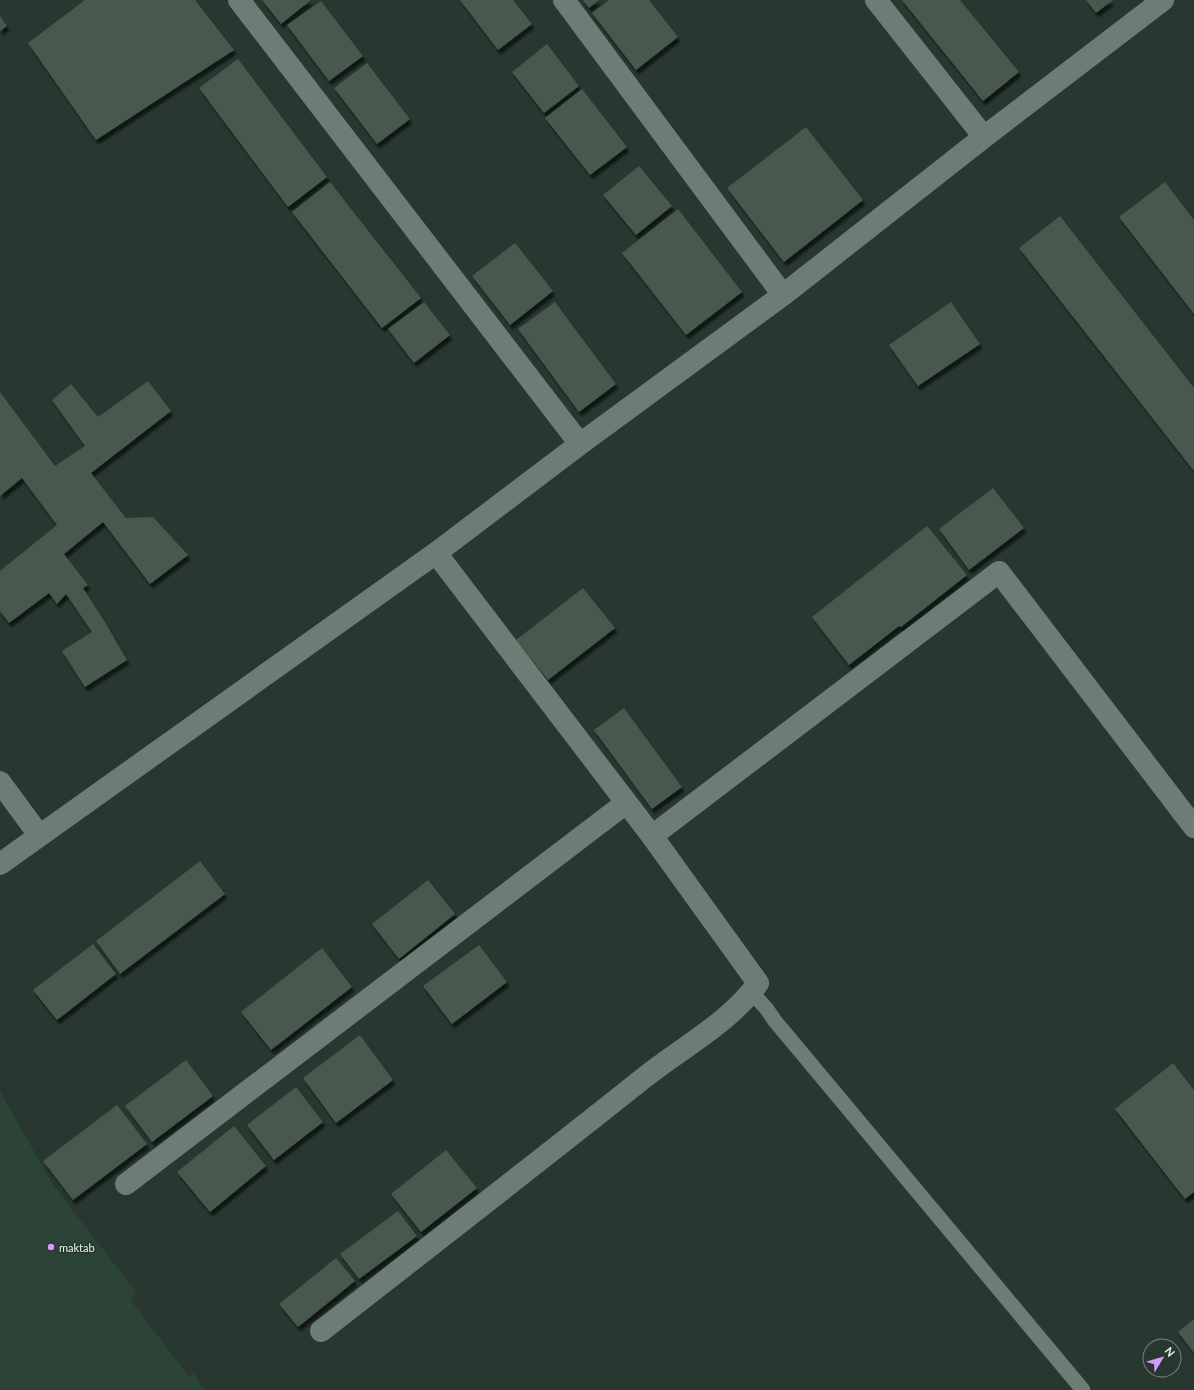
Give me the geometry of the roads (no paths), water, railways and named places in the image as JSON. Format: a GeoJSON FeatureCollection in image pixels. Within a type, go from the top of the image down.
{"type":"FeatureCollection","features":[{"type":"Feature","properties":{"kind":"street"},"geometry":{"type":"LineString","coordinates":[[239,0],[580,444]]}},
{"type":"Feature","properties":{"kind":"street"},"geometry":{"type":"LineString","coordinates":[[564,0],[783,295]]}},
{"type":"Feature","properties":{"kind":"street"},"geometry":{"type":"LineString","coordinates":[[876,0],[984,137]]}},
{"type":"Feature","properties":{"kind":"street"},"geometry":{"type":"LineString","coordinates":[[0,864],[436,553],[580,444],[783,295],[984,137],[1164,0]]}},
{"type":"Feature","properties":{"kind":"street"},"geometry":{"type":"LineString","coordinates":[[321,1331],[657,1067],[715,1026],[752,993],[758,983],[652,836],[436,553]]}},
{"type":"Feature","properties":{"kind":"street"},"geometry":{"type":"LineString","coordinates":[[652,836],[998,572],[1194,827]]}},
{"type":"Feature","properties":{"kind":"street"},"geometry":{"type":"LineString","coordinates":[[0,782],[39,835]]}},
{"type":"Feature","properties":{"kind":"street"},"geometry":{"type":"LineString","coordinates":[[126,1184],[626,803]]}},
{"type":"Feature","properties":{"kind":"lane"},"geometry":{"type":"LineString","coordinates":[[752,993],[1083,1390]]}},
{"type":"Feature","properties":{"kind":"place","name":"maktab"},"geometry":{"type":"Point","coordinates":[51,1247]}}]}
